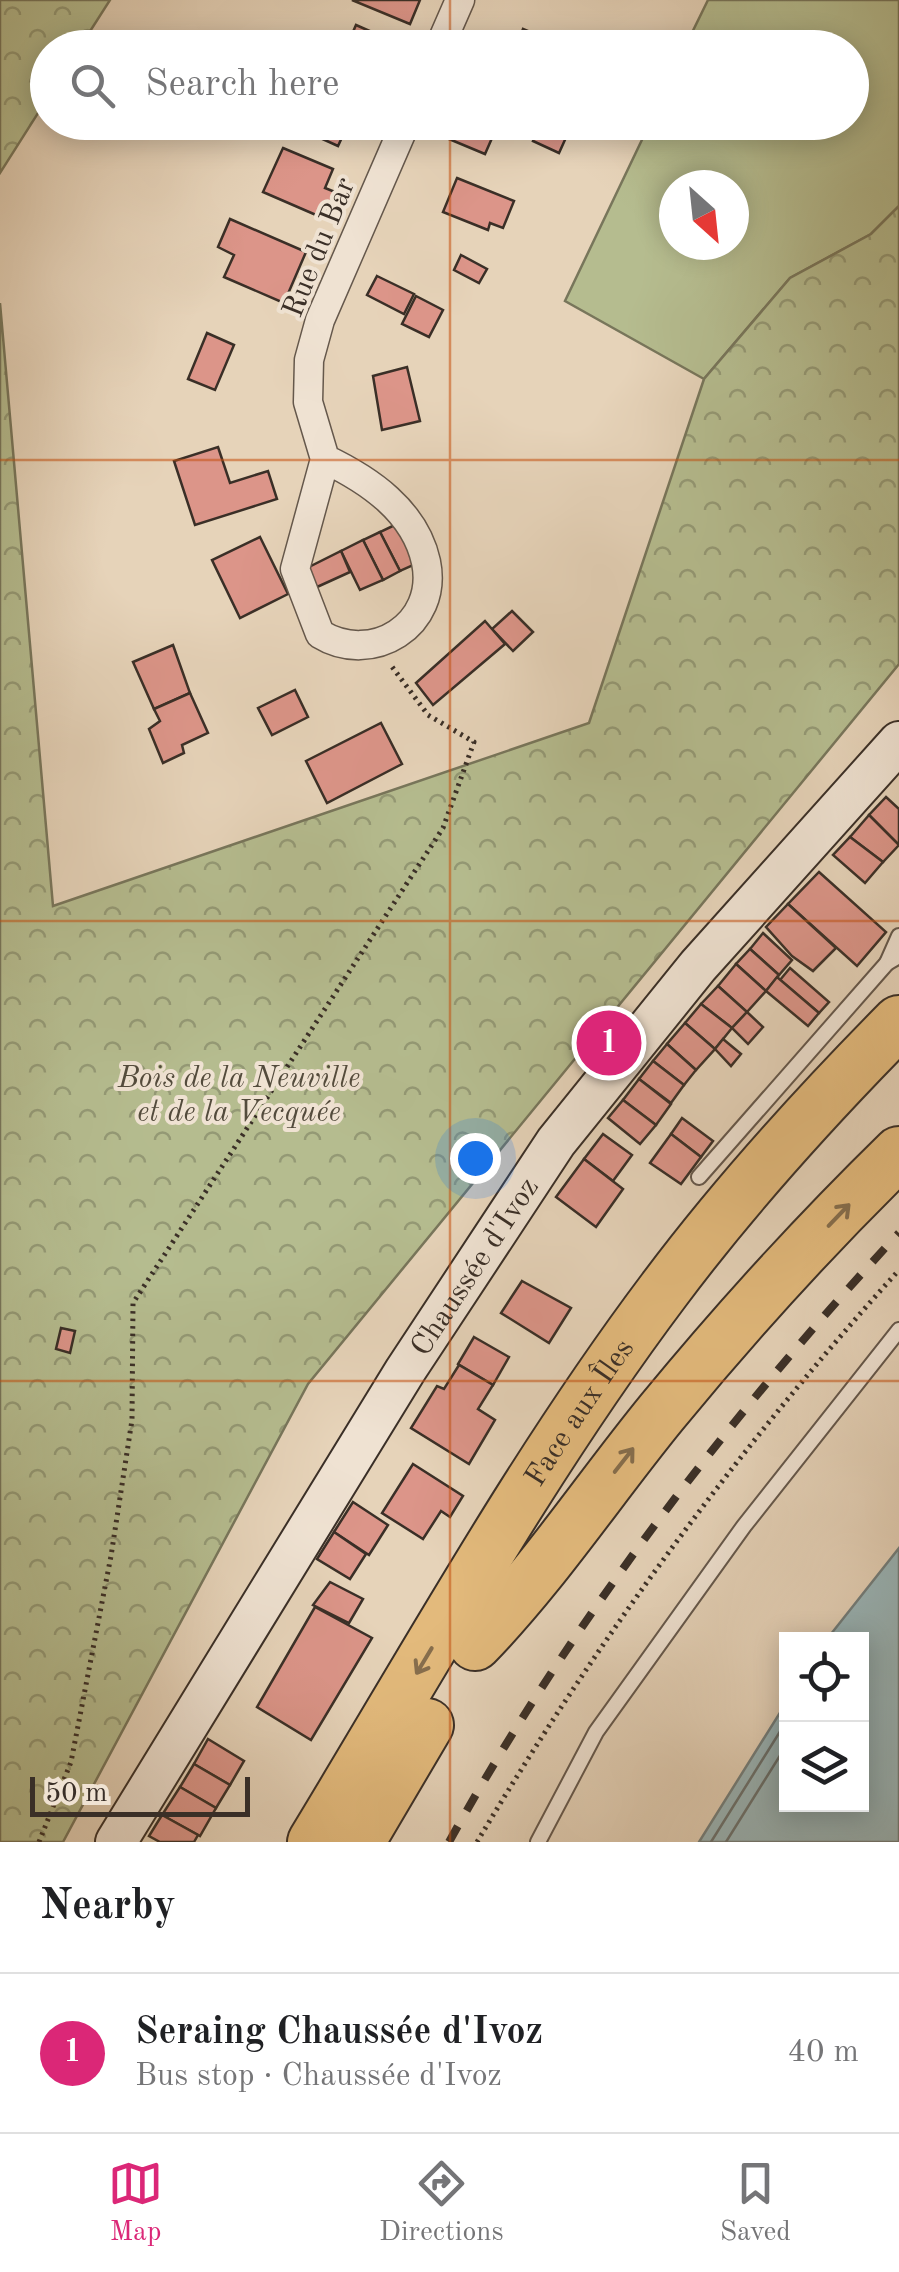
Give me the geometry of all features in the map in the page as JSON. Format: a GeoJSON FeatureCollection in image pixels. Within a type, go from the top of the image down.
{"type":"FeatureCollection","features":[{"type":"Feature","properties":{"kind":"highway","name":"Face aux Îles"},"geometry":{"type":"LineString","coordinates":[[314,1842],[570,1424],[737,1190],[899,1022]]}},
{"type":"Feature","properties":{"kind":"highway","name":"Face aux Îles"},"geometry":{"type":"LineString","coordinates":[[358,1842],[475,1644],[489,1606],[593,1441],[690,1304],[737,1190],[899,1063]]}},
{"type":"Feature","properties":{"kind":"highway"},"geometry":{"type":"LineString","coordinates":[[475,1644],[506,1611],[674,1397],[899,1153]]}},
{"type":"Feature","properties":{"kind":"main road","name":"Chaussée d'Ivoz"},"geometry":{"type":"LineString","coordinates":[[116,1842],[405,1371],[556,1142],[698,966],[899,742]]}},
{"type":"Feature","properties":{"kind":"street"},"geometry":{"type":"LineString","coordinates":[[448,30],[460,0]]}},
{"type":"Feature","properties":{"kind":"street","name":"Rue du Bar"},"geometry":{"type":"LineString","coordinates":[[325,459],[308,402],[309,360],[320,320],[398,140]]}},
{"type":"Feature","properties":{"kind":"street"},"geometry":{"type":"LineString","coordinates":[[325,459],[361,476],[389,500],[408,524],[426,562],[423,605],[413,621],[378,644],[353,648],[320,634],[295,568],[325,459]]}},
{"type":"Feature","properties":{"kind":"lane","name":"Face aux Îles"},"geometry":{"type":"LineString","coordinates":[[737,1190],[893,960],[899,936]]}},
{"type":"Feature","properties":{"kind":"lane"},"geometry":{"type":"LineString","coordinates":[[538,1842],[596,1732],[744,1526],[899,1330]]}},
{"type":"Feature","properties":{"kind":"path"},"geometry":{"type":"LineString","coordinates":[[39,1842],[71,1762],[112,1556],[132,1420],[132,1303],[444,828],[474,742],[428,714],[378,644]]}},
{"type":"Feature","properties":{"kind":"path"},"geometry":{"type":"LineString","coordinates":[[477,1842],[554,1714],[660,1562],[766,1425],[899,1270]]}},
{"type":"Feature","properties":{"kind":"green space"},"geometry":{"type":"Polygon","coordinates":[[[0,0],[110,0],[91,30],[30,30],[30,126],[0,173],[0,0]]]}},
{"type":"Feature","properties":{"kind":"green space"},"geometry":{"type":"Polygon","coordinates":[[[708,0],[899,0],[899,206],[871,234],[790,278],[704,379],[565,301],[642,140],[869,140],[869,30],[693,30],[708,0]]]}},
{"type":"Feature","properties":{"kind":"green space","name":"Bois de la Neuville et de la Vecquée"},"geometry":{"type":"Polygon","coordinates":[[[899,206],[899,664],[308,1384],[63,1842],[0,1842],[0,303],[53,906],[589,723],[704,379],[790,278],[871,234],[899,206]]]}},
{"type":"Feature","properties":{"kind":"water"},"geometry":{"type":"Polygon","coordinates":[[[899,1548],[899,1842],[699,1842],[779,1714],[779,1812],[869,1812],[869,1632],[833,1632],[899,1548]]]}},
{"type":"Feature","properties":{"kind":"building"},"geometry":{"type":"Polygon","coordinates":[[[352,0],[420,0],[410,24],[352,0]]]}},
{"type":"Feature","properties":{"kind":"building"},"geometry":{"type":"Polygon","coordinates":[[[451,140],[491,140],[485,154],[451,140]]]}},
{"type":"Feature","properties":{"kind":"building"},"geometry":{"type":"Polygon","coordinates":[[[533,140],[565,140],[559,153],[533,140]]]}},
{"type":"Feature","properties":{"kind":"building"},"geometry":{"type":"Polygon","coordinates":[[[283,148],[333,169],[325,188],[335,192],[323,218],[263,192],[283,148]]]}},
{"type":"Feature","properties":{"kind":"building"},"geometry":{"type":"Polygon","coordinates":[[[457,178],[514,201],[503,228],[490,223],[488,230],[443,212],[457,178]]]}},
{"type":"Feature","properties":{"kind":"building"},"geometry":{"type":"Polygon","coordinates":[[[230,219],[306,252],[284,303],[224,277],[234,255],[218,247],[230,219]]]}},
{"type":"Feature","properties":{"kind":"building"},"geometry":{"type":"Polygon","coordinates":[[[461,255],[487,269],[479,283],[454,270],[461,255]]]}},
{"type":"Feature","properties":{"kind":"building"},"geometry":{"type":"Polygon","coordinates":[[[377,276],[414,294],[404,314],[367,295],[377,276]]]}},
{"type":"Feature","properties":{"kind":"building"},"geometry":{"type":"Polygon","coordinates":[[[416,296],[443,310],[429,337],[402,324],[416,296]]]}},
{"type":"Feature","properties":{"kind":"building"},"geometry":{"type":"Polygon","coordinates":[[[207,333],[234,345],[215,390],[188,379],[207,333]]]}},
{"type":"Feature","properties":{"kind":"building"},"geometry":{"type":"Polygon","coordinates":[[[407,367],[420,421],[382,430],[373,376],[407,367]]]}},
{"type":"Feature","properties":{"kind":"building"},"geometry":{"type":"Polygon","coordinates":[[[218,447],[230,483],[268,471],[277,499],[195,525],[174,461],[218,447]]]}},
{"type":"Feature","properties":{"kind":"building"},"geometry":{"type":"Polygon","coordinates":[[[399,523],[418,563],[400,571],[380,532],[399,523]]]}},
{"type":"Feature","properties":{"kind":"building"},"geometry":{"type":"Polygon","coordinates":[[[380,532],[400,571],[383,580],[363,540],[380,532]]]}},
{"type":"Feature","properties":{"kind":"building"},"geometry":{"type":"Polygon","coordinates":[[[260,537],[288,594],[240,618],[212,560],[260,537]]]}},
{"type":"Feature","properties":{"kind":"building"},"geometry":{"type":"Polygon","coordinates":[[[363,540],[383,580],[360,590],[341,551],[363,540]]]}},
{"type":"Feature","properties":{"kind":"building"},"geometry":{"type":"Polygon","coordinates":[[[341,551],[350,572],[317,587],[307,568],[341,551]]]}},
{"type":"Feature","properties":{"kind":"building"},"geometry":{"type":"Polygon","coordinates":[[[512,611],[533,632],[513,651],[492,629],[512,611]]]}},
{"type":"Feature","properties":{"kind":"building"},"geometry":{"type":"Polygon","coordinates":[[[485,621],[505,644],[433,705],[416,683],[485,621]]]}},
{"type":"Feature","properties":{"kind":"building"},"geometry":{"type":"Polygon","coordinates":[[[173,645],[190,693],[154,709],[133,662],[173,645]]]}},
{"type":"Feature","properties":{"kind":"building"},"geometry":{"type":"Polygon","coordinates":[[[295,690],[308,717],[272,735],[258,708],[295,690]]]}},
{"type":"Feature","properties":{"kind":"building"},"geometry":{"type":"Polygon","coordinates":[[[190,693],[208,733],[182,745],[184,753],[163,763],[149,729],[160,721],[154,709],[190,693]]]}},
{"type":"Feature","properties":{"kind":"building"},"geometry":{"type":"Polygon","coordinates":[[[381,723],[402,764],[327,803],[306,761],[381,723]]]}},
{"type":"Feature","properties":{"kind":"building"},"geometry":{"type":"Polygon","coordinates":[[[886,797],[899,809],[899,845],[869,815],[886,797]]]}},
{"type":"Feature","properties":{"kind":"building"},"geometry":{"type":"Polygon","coordinates":[[[869,815],[899,845],[883,862],[850,837],[869,815]]]}},
{"type":"Feature","properties":{"kind":"building"},"geometry":{"type":"Polygon","coordinates":[[[850,837],[883,862],[865,883],[833,855],[850,837]]]}},
{"type":"Feature","properties":{"kind":"building"},"geometry":{"type":"Polygon","coordinates":[[[819,872],[886,932],[857,966],[788,904],[819,872]]]}},
{"type":"Feature","properties":{"kind":"building"},"geometry":{"type":"Polygon","coordinates":[[[788,904],[836,948],[813,971],[792,956],[766,927],[788,904]]]}},
{"type":"Feature","properties":{"kind":"building"},"geometry":{"type":"Polygon","coordinates":[[[763,933],[792,960],[779,975],[750,949],[763,933]]]}},
{"type":"Feature","properties":{"kind":"building"},"geometry":{"type":"Polygon","coordinates":[[[750,949],[779,975],[766,991],[736,964],[750,949]]]}},
{"type":"Feature","properties":{"kind":"building"},"geometry":{"type":"Polygon","coordinates":[[[736,964],[766,991],[747,1012],[718,986],[736,964]]]}},
{"type":"Feature","properties":{"kind":"building"},"geometry":{"type":"Polygon","coordinates":[[[790,968],[829,1002],[819,1013],[780,980],[790,968]]]}},
{"type":"Feature","properties":{"kind":"building"},"geometry":{"type":"Polygon","coordinates":[[[777,977],[819,1013],[808,1026],[766,991],[777,977]]]}},
{"type":"Feature","properties":{"kind":"building"},"geometry":{"type":"Polygon","coordinates":[[[718,986],[747,1012],[732,1028],[701,1004],[718,986]]]}},
{"type":"Feature","properties":{"kind":"building"},"geometry":{"type":"Polygon","coordinates":[[[701,1004],[732,1028],[715,1049],[685,1023],[701,1004]]]}},
{"type":"Feature","properties":{"kind":"building"},"geometry":{"type":"Polygon","coordinates":[[[747,1012],[763,1027],[748,1044],[732,1028],[747,1012]]]}},
{"type":"Feature","properties":{"kind":"building"},"geometry":{"type":"Polygon","coordinates":[[[685,1023],[715,1049],[696,1070],[667,1044],[685,1023]]]}},
{"type":"Feature","properties":{"kind":"building"},"geometry":{"type":"Polygon","coordinates":[[[723,1039],[741,1054],[731,1066],[715,1049],[723,1039]]]}},
{"type":"Feature","properties":{"kind":"building"},"geometry":{"type":"Polygon","coordinates":[[[667,1044],[696,1070],[684,1085],[653,1061],[667,1044]]]}},
{"type":"Feature","properties":{"kind":"building"},"geometry":{"type":"Polygon","coordinates":[[[653,1061],[684,1085],[671,1103],[639,1079],[653,1061]]]}},
{"type":"Feature","properties":{"kind":"building"},"geometry":{"type":"Polygon","coordinates":[[[639,1079],[671,1104],[656,1125],[623,1100],[639,1079]]]}},
{"type":"Feature","properties":{"kind":"building"},"geometry":{"type":"Polygon","coordinates":[[[623,1100],[656,1125],[640,1144],[608,1118],[623,1100]]]}},
{"type":"Feature","properties":{"kind":"building"},"geometry":{"type":"Polygon","coordinates":[[[682,1118],[713,1141],[701,1157],[671,1134],[682,1118]]]}},
{"type":"Feature","properties":{"kind":"building"},"geometry":{"type":"Polygon","coordinates":[[[603,1134],[632,1155],[613,1181],[584,1159],[603,1134]]]}},
{"type":"Feature","properties":{"kind":"building"},"geometry":{"type":"Polygon","coordinates":[[[671,1134],[701,1157],[681,1184],[650,1163],[671,1134]]]}},
{"type":"Feature","properties":{"kind":"building"},"geometry":{"type":"Polygon","coordinates":[[[584,1159],[623,1189],[596,1227],[556,1197],[584,1159]]]}},
{"type":"Feature","properties":{"kind":"building"},"geometry":{"type":"Polygon","coordinates":[[[522,1281],[571,1308],[549,1343],[501,1313],[522,1281]]]}},
{"type":"Feature","properties":{"kind":"building"},"geometry":{"type":"Polygon","coordinates":[[[61,1328],[75,1331],[70,1353],[56,1349],[61,1328]]]}},
{"type":"Feature","properties":{"kind":"building"},"geometry":{"type":"Polygon","coordinates":[[[474,1337],[509,1357],[493,1385],[458,1364],[474,1337]]]}},
{"type":"Feature","properties":{"kind":"building"},"geometry":{"type":"Polygon","coordinates":[[[459,1365],[493,1385],[478,1409],[495,1420],[469,1464],[411,1428],[437,1386],[444,1389],[459,1365]]]}},
{"type":"Feature","properties":{"kind":"building"},"geometry":{"type":"Polygon","coordinates":[[[413,1464],[463,1496],[450,1517],[441,1511],[423,1539],[382,1513],[413,1464]]]}},
{"type":"Feature","properties":{"kind":"building"},"geometry":{"type":"Polygon","coordinates":[[[353,1502],[388,1525],[369,1555],[334,1532],[353,1502]]]}},
{"type":"Feature","properties":{"kind":"building"},"geometry":{"type":"Polygon","coordinates":[[[334,1532],[366,1554],[350,1579],[317,1559],[334,1532]]]}},
{"type":"Feature","properties":{"kind":"building"},"geometry":{"type":"Polygon","coordinates":[[[330,1582],[363,1599],[349,1623],[313,1605],[330,1582]]]}},
{"type":"Feature","properties":{"kind":"building"},"geometry":{"type":"Polygon","coordinates":[[[315,1607],[372,1638],[311,1740],[257,1707],[315,1607]]]}},
{"type":"Feature","properties":{"kind":"building"},"geometry":{"type":"Polygon","coordinates":[[[208,1739],[244,1761],[230,1785],[194,1764],[208,1739]]]}},
{"type":"Feature","properties":{"kind":"building"},"geometry":{"type":"Polygon","coordinates":[[[194,1764],[230,1785],[216,1808],[180,1787],[194,1764]]]}},
{"type":"Feature","properties":{"kind":"building"},"geometry":{"type":"Polygon","coordinates":[[[180,1787],[216,1808],[200,1836],[162,1815],[180,1787]]]}},
{"type":"Feature","properties":{"kind":"building"},"geometry":{"type":"Polygon","coordinates":[[[162,1815],[198,1835],[194,1842],[160,1842],[149,1836],[162,1815]]]}},
{"type":"Feature","properties":{"kind":"railway"},"geometry":{"type":"LineString","coordinates":[[449,1842],[547,1680],[656,1524],[774,1375],[899,1233]]}},
{"type":"Feature","properties":{"kind":"place","name":"Seraing Chaussée d'Ivoz"},"geometry":{"type":"Point","coordinates":[609,1043]}}]}
